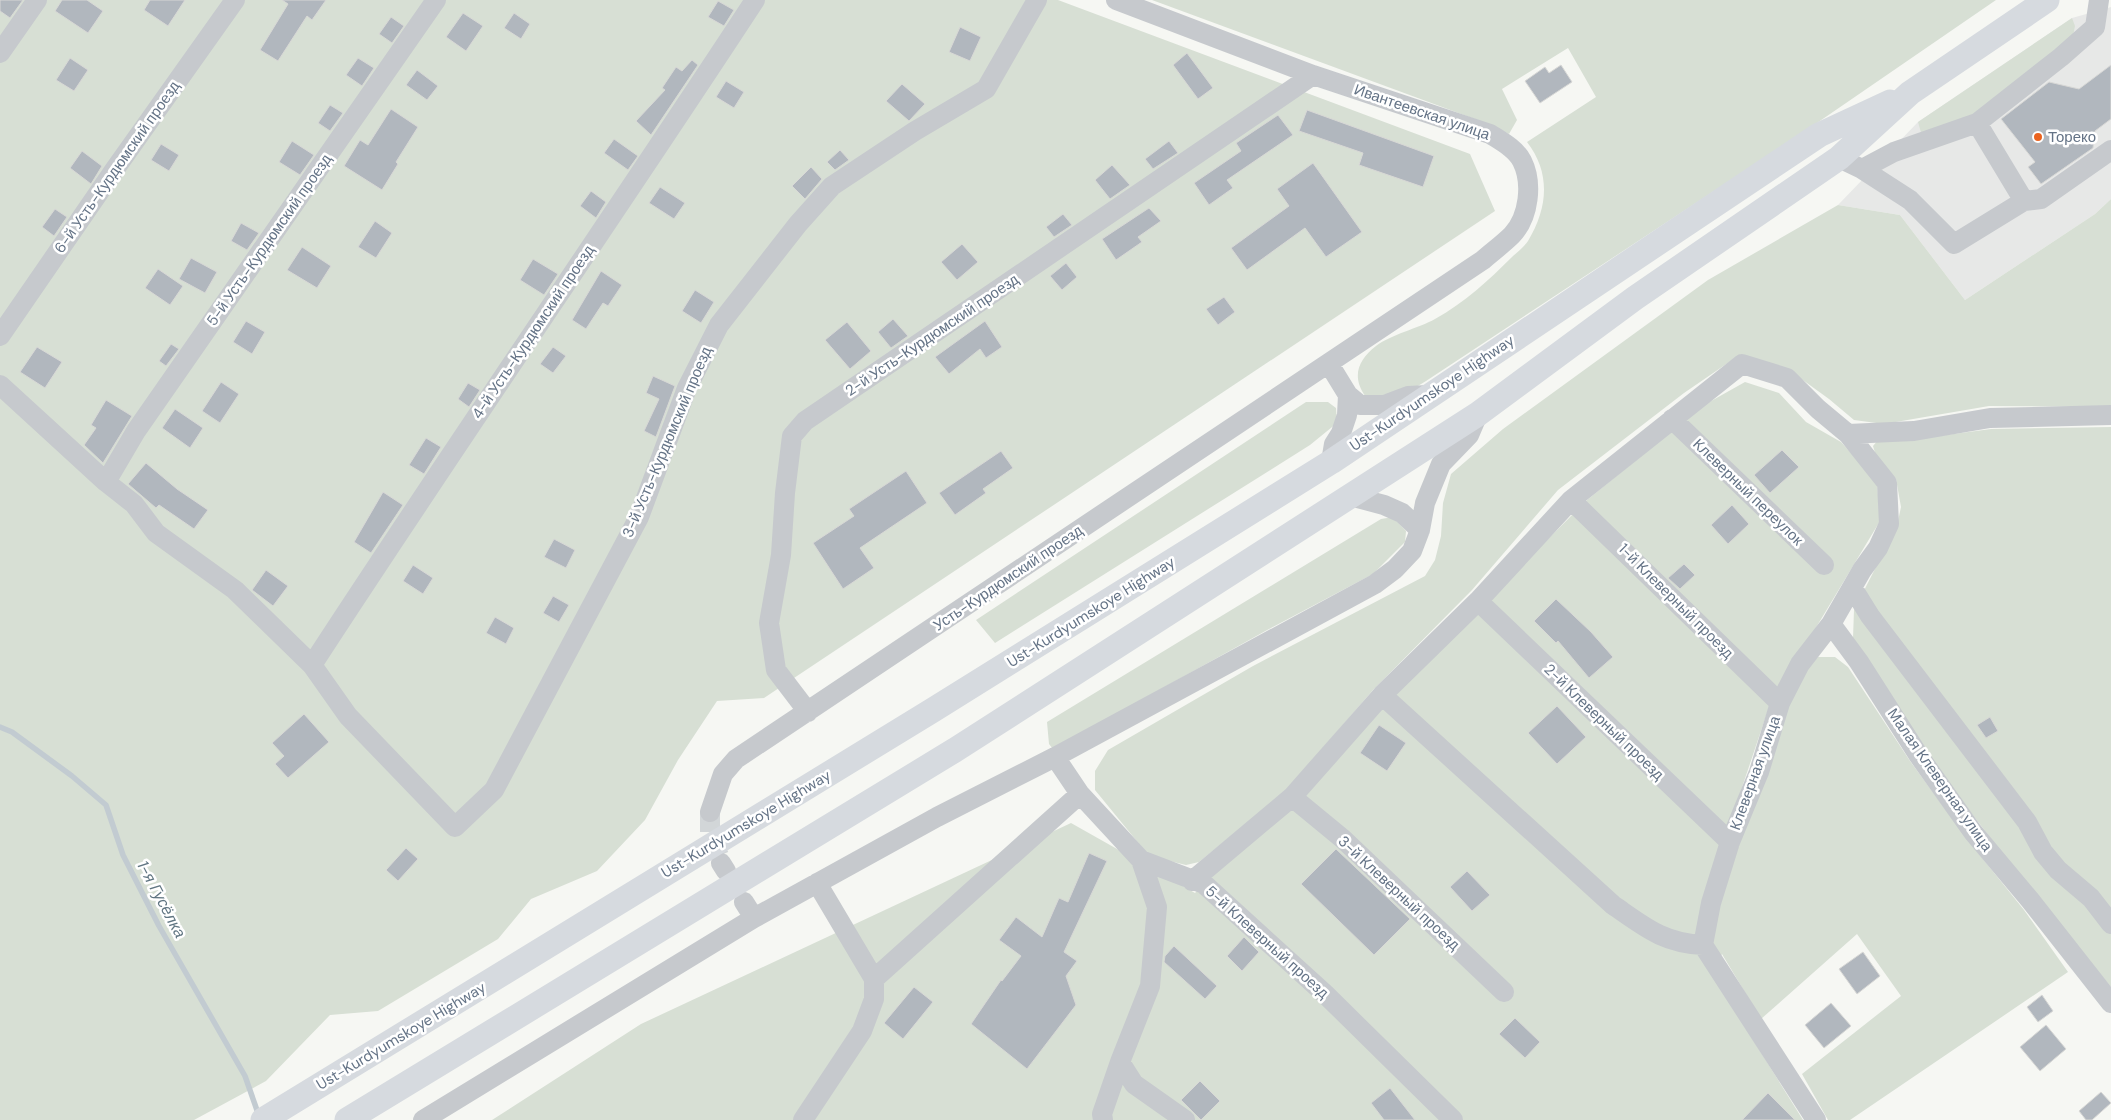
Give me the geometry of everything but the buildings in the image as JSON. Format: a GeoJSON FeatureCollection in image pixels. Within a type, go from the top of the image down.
{"type":"FeatureCollection","features":[{"type":"Feature","properties":{"kind":"main road","name":"Ust-Kurdyumskoye Highway"},"geometry":{"type":"LineString","coordinates":[[347,1120],[955,750],[1478,414],[1635,298],[1839,158],[1910,93],[2047,0]]}},
{"type":"Feature","properties":{"kind":"main road","name":"Ust-Kurdyumskoye Highway"},"geometry":{"type":"LineString","coordinates":[[263,1120],[933,710],[1330,462],[1819,135],[1910,93]]}},
{"type":"Feature","properties":{"kind":"street"},"geometry":{"type":"LineString","coordinates":[[0,53],[38,0]]}},
{"type":"Feature","properties":{"kind":"street","name":"6-й Усть-Курдюмский проезд"},"geometry":{"type":"LineString","coordinates":[[0,336],[235,0]]}},
{"type":"Feature","properties":{"kind":"street","name":"5-й Усть-Курдюмский проезд"},"geometry":{"type":"LineString","coordinates":[[106,482],[142,423],[436,0]]}},
{"type":"Feature","properties":{"kind":"street","name":"4-й Усть-Курдюмский проезд"},"geometry":{"type":"LineString","coordinates":[[312,665],[428,486],[637,180],[755,0]]}},
{"type":"Feature","properties":{"kind":"street","name":"3-й Усть-Курдюмский проезд"},"geometry":{"type":"LineString","coordinates":[[312,665],[348,716],[455,827],[494,790],[634,525],[687,388],[719,324],[798,224],[832,186],[915,131],[986,89],[1037,0]]}},
{"type":"Feature","properties":{"kind":"street","name":"Ивантеевская улица"},"geometry":{"type":"LineString","coordinates":[[1116,0],[1313,75],[1490,134],[1508,145],[1522,160],[1528,181],[1526,208],[1513,233],[1483,260],[1329,364]]}},
{"type":"Feature","properties":{"kind":"street"},"geometry":{"type":"LineString","coordinates":[[1862,169],[1894,152],[1977,123],[2061,57],[2095,27],[2099,0]]}},
{"type":"Feature","properties":{"kind":"street","name":"2-й Усть-Курдюмский проезд"},"geometry":{"type":"LineString","coordinates":[[808,712],[776,670],[769,624],[781,555],[785,493],[792,436],[806,422],[1313,75]]}},
{"type":"Feature","properties":{"kind":"street"},"geometry":{"type":"LineString","coordinates":[[1977,123],[2024,201]]}},
{"type":"Feature","properties":{"kind":"street"},"geometry":{"type":"LineString","coordinates":[[1839,158],[1862,169],[1910,200],[1954,244],[2024,201],[2041,198],[2111,150]]}},
{"type":"Feature","properties":{"kind":"street"},"geometry":{"type":"LineString","coordinates":[[1329,364],[1348,395],[1360,405],[1384,405],[1408,396],[1428,395]]}},
{"type":"Feature","properties":{"kind":"street","name":"Усть-Курдюмский проезд"},"geometry":{"type":"LineString","coordinates":[[710,812],[723,774],[736,759],[1329,364]]}},
{"type":"Feature","properties":{"kind":"street","name":"Клеверная улица"},"geometry":{"type":"LineString","coordinates":[[1672,419],[1742,364],[1787,378],[1818,409],[1848,434],[1887,483],[1889,524],[1878,548],[1862,570],[1831,624],[1800,664],[1780,703],[1759,772],[1730,842],[1711,903],[1703,945]]}},
{"type":"Feature","properties":{"kind":"street"},"geometry":{"type":"LineString","coordinates":[[0,386],[106,482],[134,504],[156,533],[235,590],[312,665]]}},
{"type":"Feature","properties":{"kind":"street"},"geometry":{"type":"LineString","coordinates":[[1330,462],[1334,444],[1341,433],[1347,415],[1348,395]]}},
{"type":"Feature","properties":{"kind":"street"},"geometry":{"type":"LineString","coordinates":[[423,1120],[749,910],[817,884],[936,817],[1055,757],[1375,584],[1395,569],[1412,551],[1420,530],[1425,502],[1441,464],[1469,435],[1478,414]]}},
{"type":"Feature","properties":{"kind":"street"},"geometry":{"type":"LineString","coordinates":[[1848,434],[1914,431],[1990,418],[2111,415]]}},
{"type":"Feature","properties":{"kind":"street"},"geometry":{"type":"LineString","coordinates":[[1192,881],[1292,797],[1382,695],[1478,601],[1571,500],[1672,419]]}},
{"type":"Feature","properties":{"kind":"street","name":"Клеверный переулок"},"geometry":{"type":"LineString","coordinates":[[1672,419],[1824,565]]}},
{"type":"Feature","properties":{"kind":"street"},"geometry":{"type":"LineString","coordinates":[[1350,496],[1384,505],[1402,513],[1420,530]]}},
{"type":"Feature","properties":{"kind":"street","name":"1-й Клеверный проезд"},"geometry":{"type":"LineString","coordinates":[[1571,500],[1780,703]]}},
{"type":"Feature","properties":{"kind":"street"},"geometry":{"type":"LineString","coordinates":[[1852,587],[1870,616],[2027,822],[2043,852],[2058,870],[2091,898],[2111,924]]}},
{"type":"Feature","properties":{"kind":"street","name":"2-й Клеверный проезд"},"geometry":{"type":"LineString","coordinates":[[1478,601],[1730,842]]}},
{"type":"Feature","properties":{"kind":"street","name":"Малая Клеверная улица"},"geometry":{"type":"LineString","coordinates":[[1831,624],[1860,662],[1919,756],[1973,832],[2030,900],[2111,1003]]}},
{"type":"Feature","properties":{"kind":"street"},"geometry":{"type":"LineString","coordinates":[[1382,695],[1613,905],[1656,935],[1684,944],[1703,945],[1816,1120]]}},
{"type":"Feature","properties":{"kind":"street","name":"5-й Клеверный проезд"},"geometry":{"type":"LineString","coordinates":[[1055,757],[1080,794],[1141,860],[1204,884],[1325,994],[1453,1120]]}},
{"type":"Feature","properties":{"kind":"street"},"geometry":{"type":"LineString","coordinates":[[874,979],[1080,794]]}},
{"type":"Feature","properties":{"kind":"street","name":"3-й Клеверный проезд"},"geometry":{"type":"LineString","coordinates":[[1292,797],[1343,839],[1504,992]]}},
{"type":"Feature","properties":{"kind":"street"},"geometry":{"type":"LineString","coordinates":[[1103,1120],[1102,1114],[1120,1062],[1150,986],[1157,907],[1141,860]]}},
{"type":"Feature","properties":{"kind":"street"},"geometry":{"type":"LineString","coordinates":[[803,1120],[862,1031],[874,998],[874,979],[817,884]]}},
{"type":"Feature","properties":{"kind":"street"},"geometry":{"type":"LineString","coordinates":[[1120,1062],[1134,1084],[1185,1120]]}},
{"type":"Feature","properties":{"kind":"shaded area"},"geometry":{"type":"Polygon","coordinates":[[[0,0],[1058,0],[1470,154],[1495,211],[764,698],[717,701],[678,760],[645,820],[597,871],[531,899],[498,939],[378,1011],[330,1015],[266,1081],[194,1120],[0,1120],[0,0]]]}},
{"type":"Feature","properties":{"kind":"shaded area"},"geometry":{"type":"Polygon","coordinates":[[[1152,0],[1996,0],[1814,125],[1426,381],[1408,392],[1366,397],[1361,390],[1358,376],[1361,363],[1370,351],[1382,342],[1446,313],[1485,283],[1526,243],[1535,229],[1540,216],[1544,191],[1540,166],[1527,142],[1596,97],[1568,48],[1502,89],[1517,120],[1509,134],[1491,125],[1152,0]]]}},
{"type":"Feature","properties":{"kind":"shaded area"},"geometry":{"type":"Polygon","coordinates":[[[2111,7],[2111,199],[2095,214],[1965,300],[1900,215],[1838,205],[1918,122],[2072,18],[2111,7]]]}},
{"type":"Feature","properties":{"kind":"shaded area"},"geometry":{"type":"Polygon","coordinates":[[[2072,18],[2075,26],[2073,36],[1977,116],[1922,136],[1918,122],[2072,18]]]}},
{"type":"Feature","properties":{"kind":"shaded area"},"geometry":{"type":"Polygon","coordinates":[[[2111,199],[2111,407],[1989,406],[1884,424],[1854,420],[1789,370],[1738,356],[1684,393],[1558,490],[1472,590],[1373,690],[1285,792],[1199,862],[1186,865],[1149,856],[1095,790],[1095,771],[1108,750],[1253,666],[1425,576],[1435,560],[1441,536],[1443,503],[1451,474],[1503,429],[1708,280],[1838,205],[1900,215],[1965,300],[2095,214],[2111,199]]]}},
{"type":"Feature","properties":{"kind":"shaded area"},"geometry":{"type":"Polygon","coordinates":[[[1745,382],[1779,393],[1806,422],[1841,442],[1877,482],[1880,521],[1770,704],[1727,832],[1806,668],[1818,657],[1835,657],[1848,667],[1910,761],[1970,843],[2024,910],[2068,972],[1850,1120],[1828,1120],[1802,1074],[1901,996],[1857,934],[1761,1019],[1722,954],[1712,974],[1803,1120],[492,1120],[641,1024],[1071,823],[1195,893],[1587,500],[1704,405],[1745,382]]]}},
{"type":"Feature","properties":{"kind":"shaded area"},"geometry":{"type":"Polygon","coordinates":[[[1306,402],[1328,402],[1336,408],[1337,423],[1310,445],[995,643],[976,620],[1306,402]]]}},
{"type":"Feature","properties":{"kind":"shaded area"},"geometry":{"type":"Polygon","coordinates":[[[2111,427],[2111,987],[2035,896],[1923,750],[1853,638],[1854,610],[1897,526],[1901,507],[1896,479],[1876,456],[1873,446],[1879,439],[1916,439],[1991,429],[2111,427]]]}},
{"type":"Feature","properties":{"kind":"shaded area"},"geometry":{"type":"Polygon","coordinates":[[[1393,517],[1406,531],[1405,542],[1373,574],[1269,629],[1053,749],[1049,744],[1047,722],[1381,519],[1393,517]]]}},
{"type":"Feature","properties":{"kind":"waterway","name":"1-я Гусёлка"},"geometry":{"type":"LineString","coordinates":[[0,727],[12,732],[72,776],[106,805],[123,855],[159,926],[245,1076],[259,1116]]}},
{"type":"Feature","properties":{"kind":"tunnel"},"geometry":{"type":"LineString","coordinates":[[710,812],[710,836],[719,856]]}},
{"type":"Feature","properties":{"kind":"place","name":"Тореко"},"geometry":{"type":"Point","coordinates":[2038,137]}}]}
